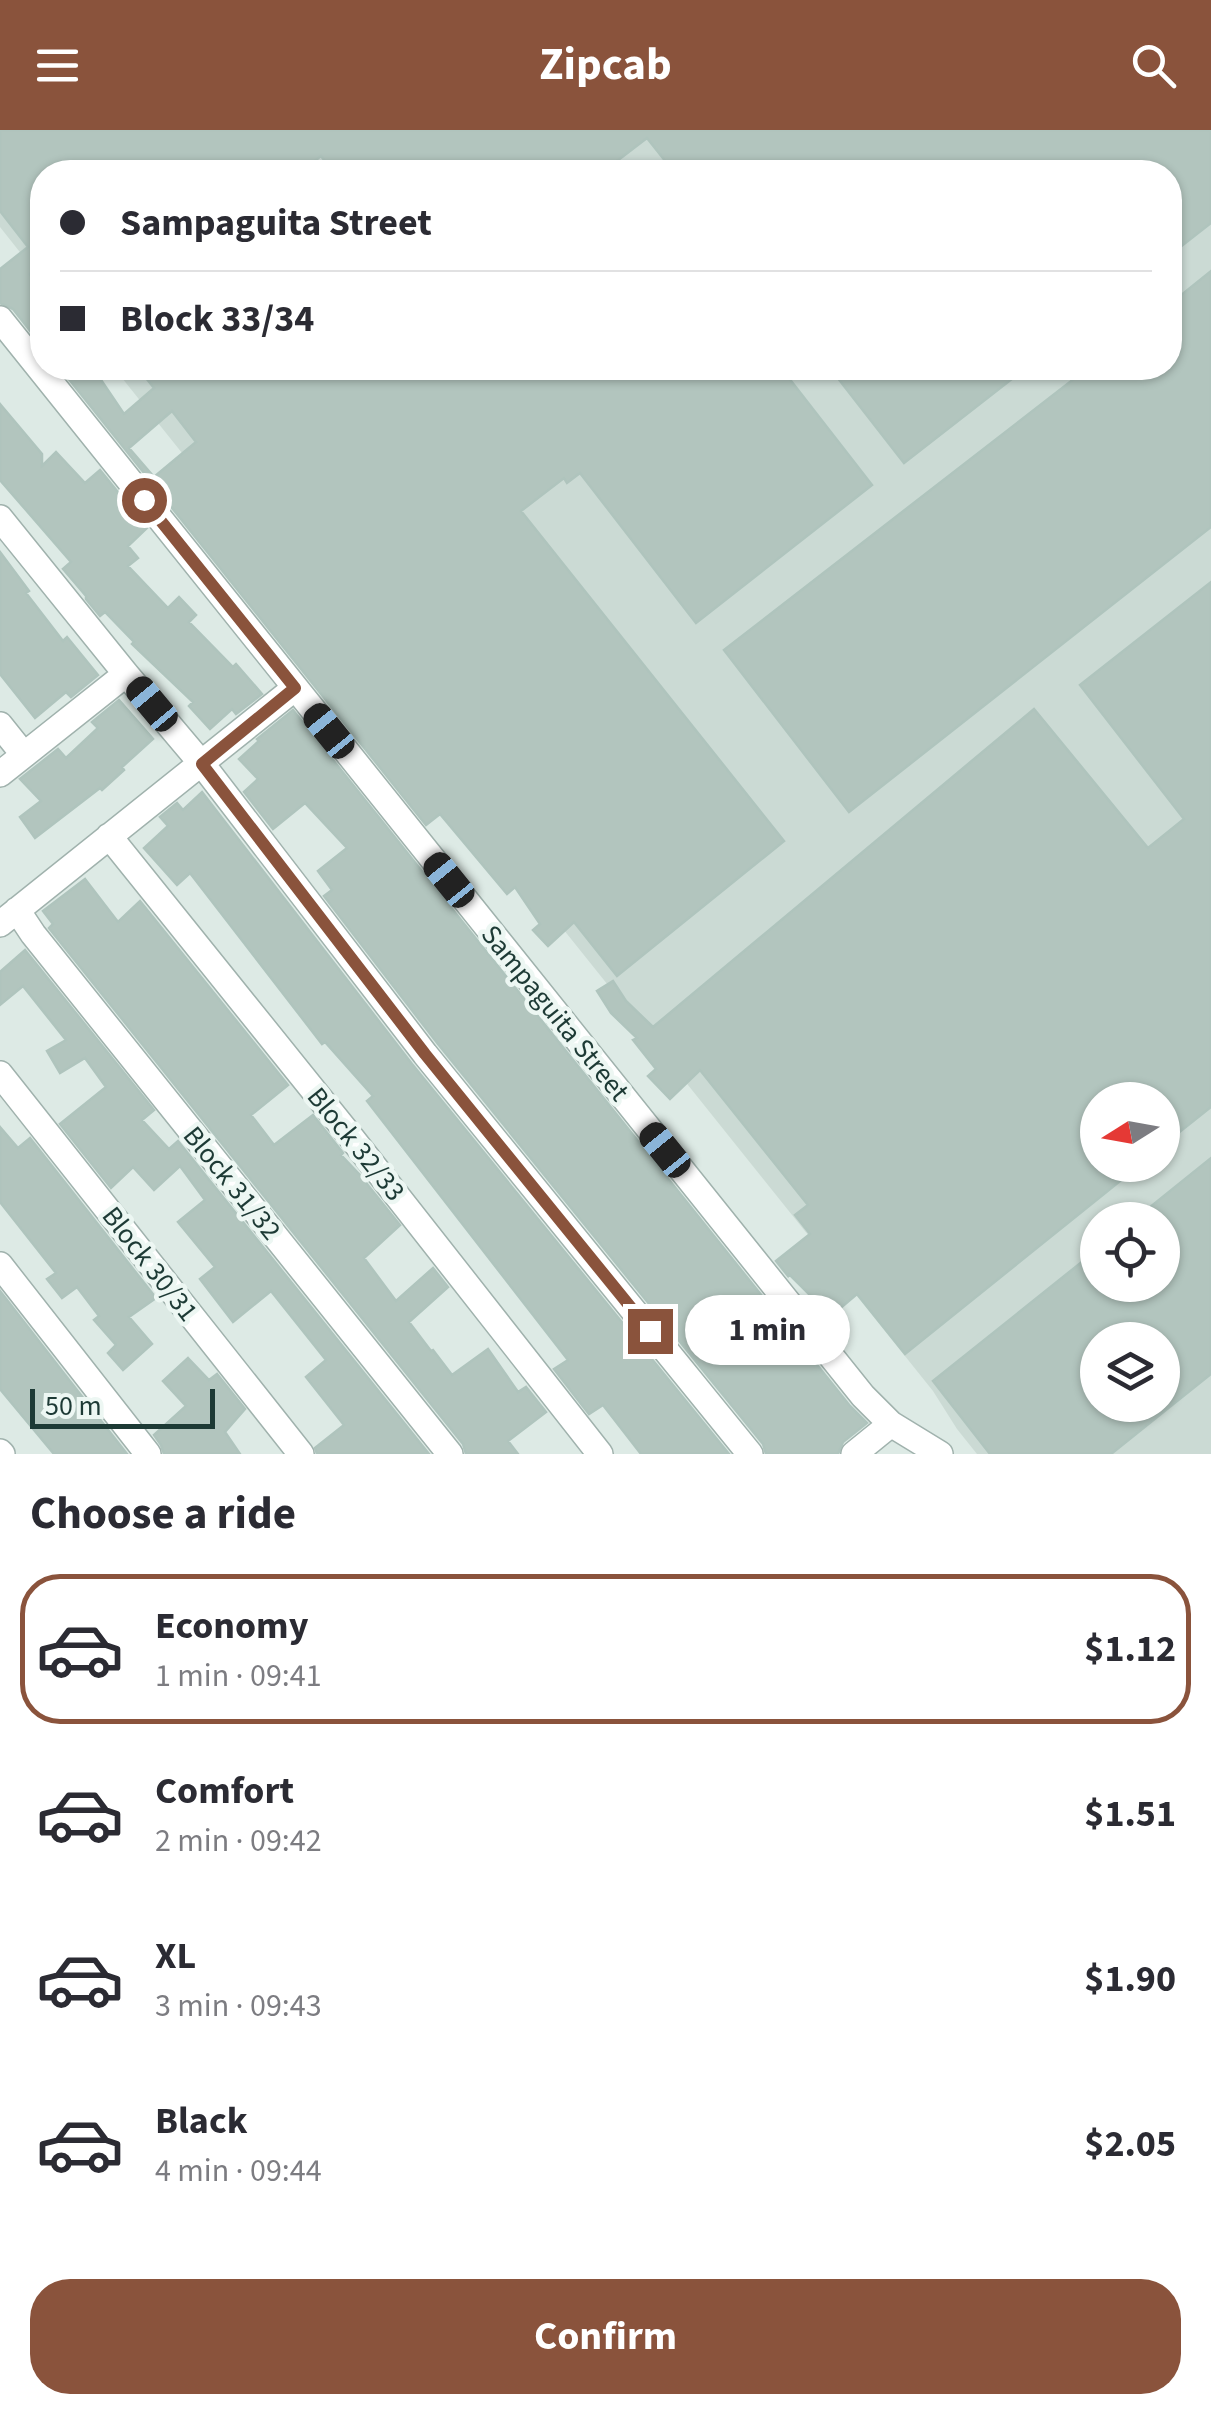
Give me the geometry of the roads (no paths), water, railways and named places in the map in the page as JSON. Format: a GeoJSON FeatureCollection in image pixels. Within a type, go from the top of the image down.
{"type":"FeatureCollection","features":[{"type":"Feature","properties":{"kind":"street","name":"Sampaguita Street"},"geometry":{"type":"LineString","coordinates":[[0,319],[30,357]]}},
{"type":"Feature","properties":{"kind":"street","name":"Sampaguita Street"},"geometry":{"type":"LineString","coordinates":[[49,380],[862,1396],[891,1424],[940,1454]]}},
{"type":"Feature","properties":{"kind":"street"},"geometry":{"type":"LineString","coordinates":[[0,518],[202,764],[425,1054],[750,1454]]}},
{"type":"Feature","properties":{"kind":"street"},"geometry":{"type":"LineString","coordinates":[[0,774],[126,674]]}},
{"type":"Feature","properties":{"kind":"street"},"geometry":{"type":"LineString","coordinates":[[8,917],[295,688]]}},
{"type":"Feature","properties":{"kind":"street"},"geometry":{"type":"LineString","coordinates":[[0,725],[24,756]]}},
{"type":"Feature","properties":{"kind":"street","name":"Block 32/33"},"geometry":{"type":"LineString","coordinates":[[109,836],[600,1454]]}},
{"type":"Feature","properties":{"kind":"street","name":"Block 31/32"},"geometry":{"type":"LineString","coordinates":[[8,917],[45,949],[450,1454]]}},
{"type":"Feature","properties":{"kind":"street","name":"Block 30/31"},"geometry":{"type":"LineString","coordinates":[[0,1074],[301,1454]]}},
{"type":"Feature","properties":{"kind":"street"},"geometry":{"type":"LineString","coordinates":[[0,1265],[148,1454]]}},
{"type":"Feature","properties":{"kind":"street"},"geometry":{"type":"LineString","coordinates":[[854,1454],[891,1424]]}}]}
